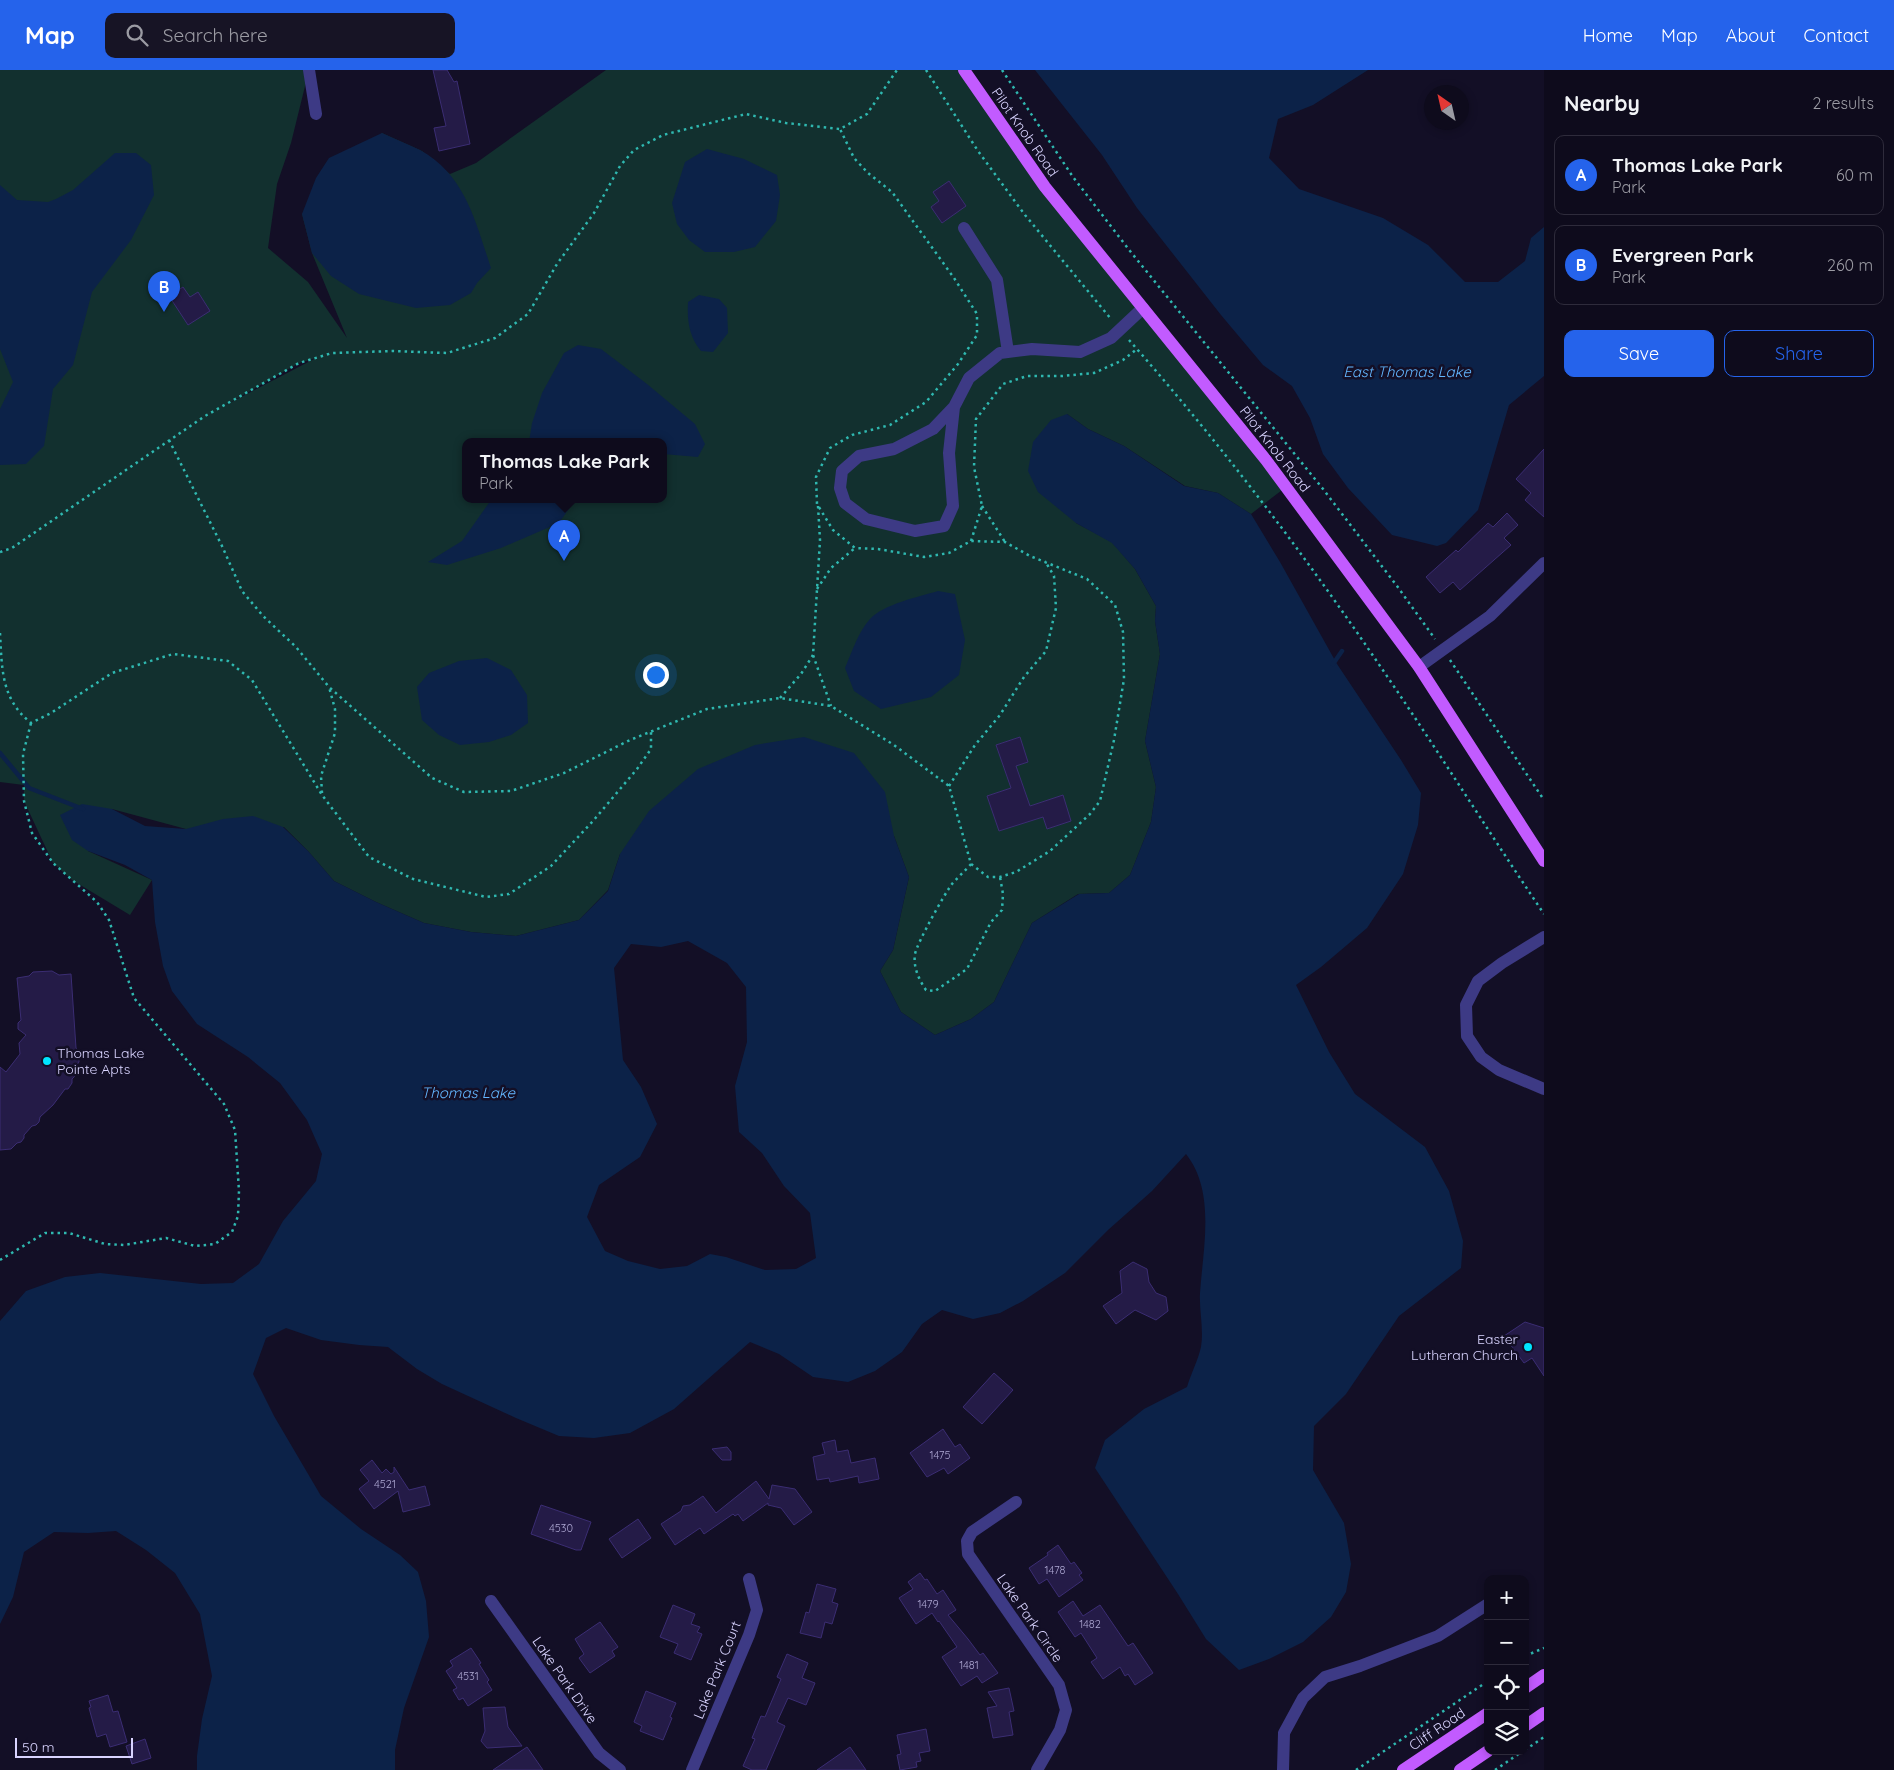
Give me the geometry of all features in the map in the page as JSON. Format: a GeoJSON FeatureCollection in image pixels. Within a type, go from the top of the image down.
{"type":"FeatureCollection","features":[{"type":"Feature","properties":{"kind":"main road","name":"Pilot Knob Road"},"geometry":{"type":"LineString","coordinates":[[964,70],[1045,187],[1266,460],[1419,667],[1544,860]]}},
{"type":"Feature","properties":{"kind":"main road"},"geometry":{"type":"LineString","coordinates":[[1529,1685],[1544,1675]]}},
{"type":"Feature","properties":{"kind":"main road"},"geometry":{"type":"LineString","coordinates":[[1529,1723],[1544,1713]]}},
{"type":"Feature","properties":{"kind":"main road","name":"Cliff Road"},"geometry":{"type":"LineString","coordinates":[[1403,1770],[1484,1716]]}},
{"type":"Feature","properties":{"kind":"main road"},"geometry":{"type":"LineString","coordinates":[[1460,1770],[1484,1754]]}},
{"type":"Feature","properties":{"kind":"street"},"geometry":{"type":"LineString","coordinates":[[309,70],[316,114]]}},
{"type":"Feature","properties":{"kind":"street"},"geometry":{"type":"LineString","coordinates":[[964,228],[997,280],[1008,352]]}},
{"type":"Feature","properties":{"kind":"street"},"geometry":{"type":"LineString","coordinates":[[954,406],[949,453],[953,506],[944,526],[915,531],[866,519],[845,503],[840,488],[842,471],[859,456],[894,449],[933,429],[954,406],[969,378],[1000,353],[1032,349],[1080,352],[1111,338],[1143,308]]}},
{"type":"Feature","properties":{"kind":"street"},"geometry":{"type":"LineString","coordinates":[[1419,667],[1490,616],[1544,563]]}},
{"type":"Feature","properties":{"kind":"street"},"geometry":{"type":"LineString","coordinates":[[1544,937],[1502,963],[1478,981],[1466,1005],[1467,1036],[1482,1057],[1499,1070],[1544,1089]]}},
{"type":"Feature","properties":{"kind":"street","name":"Lake Park Circle"},"geometry":{"type":"LineString","coordinates":[[1016,1502],[972,1532],[967,1541],[968,1554],[1059,1685],[1066,1710],[1060,1730],[1037,1770]]}},
{"type":"Feature","properties":{"kind":"street","name":"Lake Park Court"},"geometry":{"type":"LineString","coordinates":[[692,1770],[749,1635],[757,1610],[749,1579]]}},
{"type":"Feature","properties":{"kind":"street","name":"Lake Park Drive"},"geometry":{"type":"LineString","coordinates":[[491,1601],[599,1753],[620,1770]]}},
{"type":"Feature","properties":{"kind":"street"},"geometry":{"type":"LineString","coordinates":[[1283,1770],[1284,1733],[1303,1698],[1325,1677],[1360,1666],[1438,1636],[1484,1607]]}},
{"type":"Feature","properties":{"kind":"path"},"geometry":{"type":"LineString","coordinates":[[0,552],[12,548],[205,416],[300,363],[332,352],[393,351],[447,353],[495,338],[528,314],[557,264],[594,213],[620,166],[634,150],[663,136],[746,114],[786,123],[840,129],[867,114],[897,70]]}},
{"type":"Feature","properties":{"kind":"path"},"geometry":{"type":"LineString","coordinates":[[926,70],[978,151],[1025,215],[1137,348],[1251,488],[1306,560],[1378,663],[1544,914]]}},
{"type":"Feature","properties":{"kind":"path"},"geometry":{"type":"LineString","coordinates":[[1002,70],[1073,177],[1130,251],[1323,489],[1397,586],[1443,650],[1544,800]]}},
{"type":"Feature","properties":{"kind":"path"},"geometry":{"type":"LineString","coordinates":[[831,706],[813,654],[820,540],[816,476],[830,448],[852,435],[890,425],[926,402],[958,364],[977,335],[977,314],[892,192],[868,173],[854,158],[840,129]]}},
{"type":"Feature","properties":{"kind":"path"},"geometry":{"type":"LineString","coordinates":[[1005,542],[982,506],[974,467],[976,419],[1003,384],[1027,376],[1062,376],[1094,373],[1123,360],[1137,348]]}},
{"type":"Feature","properties":{"kind":"path"},"geometry":{"type":"LineString","coordinates":[[169,440],[222,546],[242,591],[263,616],[296,647],[329,687],[432,778],[464,792],[511,792],[564,772],[630,740],[707,709],[780,698],[831,706],[894,744],[949,786],[971,864],[988,878],[1000,878],[1016,872],[1050,851],[1090,814],[1100,801],[1114,740],[1124,679],[1123,632],[1114,605],[1087,579],[1030,556],[1005,542],[971,541],[949,553],[924,556],[878,549],[855,548],[833,530],[818,504]]}},
{"type":"Feature","properties":{"kind":"path"},"geometry":{"type":"LineString","coordinates":[[971,541],[982,506]]}},
{"type":"Feature","properties":{"kind":"path"},"geometry":{"type":"LineString","coordinates":[[816,590],[831,568],[855,548]]}},
{"type":"Feature","properties":{"kind":"path"},"geometry":{"type":"LineString","coordinates":[[949,786],[975,745],[1000,715],[1024,676],[1046,651],[1056,608],[1054,576],[1045,561]]}},
{"type":"Feature","properties":{"kind":"path"},"geometry":{"type":"LineString","coordinates":[[0,633],[2,673],[8,695],[20,714],[31,723]]}},
{"type":"Feature","properties":{"kind":"path"},"geometry":{"type":"LineString","coordinates":[[31,723],[51,713],[112,674],[138,665],[173,654],[228,661],[252,680],[322,795],[369,857],[413,878],[486,897],[509,894],[551,866],[593,821],[637,769],[651,749],[651,732]]}},
{"type":"Feature","properties":{"kind":"path"},"geometry":{"type":"LineString","coordinates":[[780,698],[801,674],[813,654]]}},
{"type":"Feature","properties":{"kind":"path"},"geometry":{"type":"LineString","coordinates":[[322,795],[321,776],[335,733],[335,709],[329,687]]}},
{"type":"Feature","properties":{"kind":"path"},"geometry":{"type":"LineString","coordinates":[[0,1260],[46,1234],[69,1233],[106,1244],[124,1245],[166,1238],[195,1246],[215,1244],[232,1232],[238,1216],[239,1191],[235,1130],[224,1104],[134,998],[109,920],[97,902],[53,863],[32,833],[24,800],[24,754],[31,723]]}},
{"type":"Feature","properties":{"kind":"path"},"geometry":{"type":"LineString","coordinates":[[971,864],[951,885],[921,939],[915,954],[917,974],[926,990],[935,990],[967,969],[991,922],[1002,910],[1003,894],[1000,878]]}},
{"type":"Feature","properties":{"kind":"path"},"geometry":{"type":"LineString","coordinates":[[1529,1654],[1544,1648]]}},
{"type":"Feature","properties":{"kind":"path"},"geometry":{"type":"LineString","coordinates":[[1356,1770],[1484,1684]]}},
{"type":"Feature","properties":{"kind":"path"},"geometry":{"type":"LineString","coordinates":[[1529,1747],[1544,1737]]}},
{"type":"Feature","properties":{"kind":"path"},"geometry":{"type":"LineString","coordinates":[[1495,1770],[1517,1755]]}},
{"type":"Feature","properties":{"kind":"green space"},"geometry":{"type":"Polygon","coordinates":[[[0,70],[309,70],[291,143],[277,184],[268,248],[308,282],[347,338],[312,253],[302,214],[382,133],[422,151],[450,174],[476,163],[606,70],[964,70],[1045,187],[1286,487],[1251,514],[1218,493],[1185,486],[1124,446],[1088,429],[1067,414],[1076,523],[1112,542],[1135,569],[1156,606],[1155,621],[1160,654],[1145,741],[1156,787],[1151,822],[1130,875],[1109,893],[1078,894],[1032,923],[994,1002],[971,1019],[935,1035],[901,1012],[880,971],[893,950],[909,877],[894,836],[620,854],[608,890],[579,920],[516,936],[471,932],[424,923],[376,902],[334,881],[284,827],[186,829],[112,809],[88,851],[152,880],[130,915],[72,880],[53,863],[24,801],[24,785],[0,782],[0,552],[7,549],[0,550],[0,70]],[[316,358],[299,363],[224,406],[316,358]]]}},
{"type":"Feature","properties":{"kind":"water","name":"East Thomas Lake"},"geometry":{"type":"Polygon","coordinates":[[[1035,70],[1368,70],[1313,105],[1278,119],[1269,158],[1299,189],[1383,218],[1428,245],[1465,282],[1498,282],[1525,261],[1531,238],[1544,227],[1544,376],[1509,405],[1478,510],[1446,543],[1437,546],[1392,535],[1348,488],[1323,454],[1310,418],[1292,386],[1263,365],[1221,315],[1137,208],[1102,155],[1035,70]]]}},
{"type":"Feature","properties":{"kind":"water"},"geometry":{"type":"Polygon","coordinates":[[[382,133],[420,150],[436,160],[459,187],[474,218],[491,268],[477,283],[471,293],[450,305],[416,308],[359,294],[331,276],[312,253],[302,214],[316,178],[329,158],[382,133]]]}},
{"type":"Feature","properties":{"kind":"water"},"geometry":{"type":"Polygon","coordinates":[[[707,149],[744,159],[777,175],[780,195],[776,221],[755,247],[734,252],[705,252],[689,240],[677,224],[672,203],[685,162],[707,149]]]}},
{"type":"Feature","properties":{"kind":"water"},"geometry":{"type":"Polygon","coordinates":[[[115,153],[136,153],[151,165],[154,195],[131,240],[92,292],[73,365],[53,389],[44,446],[26,464],[0,465],[0,409],[13,382],[0,349],[0,185],[17,200],[48,202],[73,190],[115,153]]]}},
{"type":"Feature","properties":{"kind":"water"},"geometry":{"type":"Polygon","coordinates":[[[699,295],[719,299],[727,308],[728,333],[713,352],[701,351],[694,340],[690,328],[688,302],[699,295]]]}},
{"type":"Feature","properties":{"kind":"water"},"geometry":{"type":"Polygon","coordinates":[[[578,345],[601,349],[647,384],[695,424],[705,444],[698,457],[667,454],[667,438],[530,438],[532,423],[542,393],[564,353],[578,345]]]}},
{"type":"Feature","properties":{"kind":"water","name":"Thomas Lake"},"geometry":{"type":"Polygon","coordinates":[[[1067,414],[1088,429],[1124,446],[1184,486],[1218,493],[1251,514],[1337,664],[1421,793],[1418,825],[1403,874],[1367,928],[1321,967],[1296,985],[1329,1052],[1355,1094],[1425,1147],[1449,1191],[1463,1241],[1461,1268],[1399,1316],[1346,1394],[1314,1426],[1313,1470],[1344,1523],[1351,1564],[1346,1592],[1331,1617],[1303,1642],[1269,1659],[1239,1670],[1206,1639],[1095,1468],[1105,1440],[1144,1409],[1187,1387],[1200,1352],[1202,1327],[1200,1293],[1205,1239],[1204,1203],[1201,1185],[1195,1169],[1186,1154],[1152,1191],[1108,1230],[1065,1273],[1023,1301],[1000,1313],[973,1319],[942,1310],[922,1324],[902,1352],[875,1371],[848,1382],[813,1377],[779,1354],[750,1342],[674,1409],[630,1433],[594,1438],[559,1436],[442,1384],[417,1369],[388,1347],[321,1340],[286,1328],[266,1338],[253,1374],[274,1416],[321,1496],[361,1529],[400,1555],[418,1572],[426,1601],[429,1637],[404,1708],[395,1750],[395,1770],[197,1770],[202,1719],[212,1676],[200,1614],[175,1573],[146,1550],[116,1531],[88,1533],[54,1532],[24,1552],[13,1597],[0,1624],[0,1321],[26,1291],[65,1277],[100,1273],[201,1284],[233,1283],[259,1264],[283,1221],[316,1181],[322,1154],[307,1120],[280,1083],[248,1057],[197,1024],[172,991],[163,966],[155,922],[152,880],[125,865],[88,851],[72,840],[60,815],[82,804],[112,809],[145,826],[186,829],[223,819],[253,816],[283,827],[308,851],[334,881],[376,902],[424,923],[471,932],[516,936],[579,920],[608,891],[620,854],[649,811],[698,769],[755,745],[804,737],[854,753],[885,792],[894,836],[909,877],[893,950],[880,971],[901,1012],[935,1035],[971,1019],[994,1002],[1032,923],[1079,894],[1109,893],[1130,875],[1151,822],[1156,787],[1145,741],[1160,654],[1155,621],[1156,606],[1135,569],[1112,543],[1076,523],[1038,492],[1028,471],[1033,442],[1051,420],[1067,414]],[[688,941],[661,947],[631,944],[614,968],[623,1060],[641,1087],[657,1124],[640,1157],[599,1185],[587,1217],[605,1251],[628,1261],[660,1269],[687,1266],[710,1254],[726,1257],[765,1270],[796,1269],[816,1258],[810,1213],[784,1186],[762,1153],[739,1132],[735,1086],[747,1042],[746,987],[727,963],[688,941]]]}},
{"type":"Feature","properties":{"kind":"water"},"geometry":{"type":"Polygon","coordinates":[[[489,503],[573,503],[559,523],[501,548],[447,565],[428,562],[462,541],[489,503]]]}},
{"type":"Feature","properties":{"kind":"water"},"geometry":{"type":"Polygon","coordinates":[[[938,591],[955,594],[965,640],[959,675],[931,697],[881,709],[854,691],[845,668],[859,636],[870,619],[884,609],[938,591]]]}},
{"type":"Feature","properties":{"kind":"water"},"geometry":{"type":"Polygon","coordinates":[[[487,658],[511,670],[527,695],[528,723],[511,735],[489,742],[460,745],[439,735],[422,720],[417,687],[429,673],[459,661],[487,658]]]}},
{"type":"Feature","properties":{"kind":"building"},"geometry":{"type":"Polygon","coordinates":[[[433,70],[447,70],[454,82],[457,81],[470,144],[439,151],[434,128],[446,126],[433,70]]]}},
{"type":"Feature","properties":{"kind":"building"},"geometry":{"type":"Polygon","coordinates":[[[949,181],[966,206],[942,223],[931,207],[939,201],[933,192],[949,181]]]}},
{"type":"Feature","properties":{"kind":"building"},"geometry":{"type":"Polygon","coordinates":[[[183,287],[190,297],[198,292],[210,311],[188,325],[169,296],[183,287]]]}},
{"type":"Feature","properties":{"kind":"building"},"geometry":{"type":"Polygon","coordinates":[[[1544,449],[1544,517],[1525,500],[1531,493],[1516,479],[1544,449]]]}},
{"type":"Feature","properties":{"kind":"building"},"geometry":{"type":"Polygon","coordinates":[[[1507,513],[1518,525],[1504,538],[1511,545],[1460,590],[1453,582],[1440,593],[1426,577],[1456,550],[1458,552],[1488,523],[1493,527],[1507,513]]]}},
{"type":"Feature","properties":{"kind":"building"},"geometry":{"type":"Polygon","coordinates":[[[1020,737],[1028,762],[1016,766],[1030,806],[1063,795],[1071,821],[1047,829],[1043,817],[999,831],[987,796],[1011,788],[996,745],[1020,737]]]}},
{"type":"Feature","properties":{"kind":"building","name":"Thomas Lake Pointe Apts"},"geometry":{"type":"Polygon","coordinates":[[[52,971],[59,975],[71,974],[76,1048],[78,1050],[79,1062],[76,1066],[77,1074],[72,1079],[68,1089],[65,1089],[53,1105],[40,1117],[39,1122],[32,1126],[24,1135],[21,1142],[11,1149],[0,1150],[0,1067],[6,1072],[20,1054],[19,1043],[26,1035],[18,1029],[18,1023],[21,1020],[17,978],[29,976],[33,972],[52,971]]]}},
{"type":"Feature","properties":{"kind":"building"},"geometry":{"type":"Polygon","coordinates":[[[1133,1262],[1147,1269],[1149,1282],[1156,1293],[1166,1297],[1168,1311],[1156,1320],[1135,1310],[1116,1324],[1103,1306],[1122,1293],[1120,1271],[1133,1262]]]}},
{"type":"Feature","properties":{"kind":"building","name":"Easter Lutheran Church"},"geometry":{"type":"Polygon","coordinates":[[[1525,1322],[1544,1328],[1544,1376],[1532,1358],[1524,1363],[1504,1336],[1525,1322]]]}},
{"type":"Feature","properties":{"kind":"building"},"geometry":{"type":"Polygon","coordinates":[[[994,1373],[1013,1390],[982,1424],[963,1407],[994,1373]]]}},
{"type":"Feature","properties":{"kind":"building"},"geometry":{"type":"Polygon","coordinates":[[[943,1429],[955,1447],[960,1444],[970,1458],[948,1474],[944,1468],[927,1477],[910,1453],[943,1429]]]}},
{"type":"Feature","properties":{"kind":"building"},"geometry":{"type":"Polygon","coordinates":[[[835,1440],[837,1452],[848,1450],[851,1463],[875,1458],[879,1479],[859,1483],[858,1476],[830,1482],[829,1478],[817,1480],[813,1457],[825,1454],[822,1443],[835,1440]]]}},
{"type":"Feature","properties":{"kind":"building"},"geometry":{"type":"Polygon","coordinates":[[[727,1447],[731,1452],[731,1460],[722,1460],[712,1449],[727,1447]]]}},
{"type":"Feature","properties":{"kind":"building"},"geometry":{"type":"Polygon","coordinates":[[[372,1460],[382,1473],[386,1469],[391,1474],[394,1472],[394,1467],[409,1490],[425,1486],[430,1505],[403,1512],[398,1491],[374,1509],[359,1489],[369,1481],[360,1470],[372,1460]]]}},
{"type":"Feature","properties":{"kind":"building"},"geometry":{"type":"Polygon","coordinates":[[[756,1481],[769,1499],[772,1485],[795,1489],[812,1512],[794,1525],[781,1508],[768,1505],[768,1503],[743,1521],[738,1514],[735,1516],[733,1514],[704,1534],[700,1528],[675,1545],[661,1524],[681,1511],[683,1506],[690,1505],[703,1496],[716,1513],[756,1481]]]}},
{"type":"Feature","properties":{"kind":"building"},"geometry":{"type":"Polygon","coordinates":[[[541,1505],[591,1522],[581,1550],[576,1550],[531,1534],[541,1505]]]}},
{"type":"Feature","properties":{"kind":"building"},"geometry":{"type":"Polygon","coordinates":[[[638,1519],[651,1538],[622,1558],[609,1539],[638,1519]]]}},
{"type":"Feature","properties":{"kind":"building"},"geometry":{"type":"Polygon","coordinates":[[[1058,1545],[1071,1564],[1074,1562],[1082,1573],[1079,1575],[1083,1580],[1059,1597],[1047,1579],[1039,1584],[1029,1568],[1048,1555],[1047,1553],[1058,1545]]]}},
{"type":"Feature","properties":{"kind":"building"},"geometry":{"type":"Polygon","coordinates":[[[920,1573],[925,1580],[927,1579],[937,1594],[943,1590],[956,1610],[948,1615],[980,1655],[983,1653],[998,1673],[982,1683],[977,1676],[961,1686],[942,1657],[957,1647],[939,1621],[932,1613],[916,1624],[899,1598],[913,1589],[908,1582],[920,1573]]]}},
{"type":"Feature","properties":{"kind":"building"},"geometry":{"type":"Polygon","coordinates":[[[817,1584],[836,1589],[832,1602],[838,1604],[832,1624],[825,1622],[821,1638],[800,1633],[806,1612],[809,1613],[817,1584]]]}},
{"type":"Feature","properties":{"kind":"building"},"geometry":{"type":"Polygon","coordinates":[[[1073,1601],[1083,1616],[1100,1605],[1128,1646],[1133,1643],[1153,1673],[1135,1685],[1128,1674],[1125,1676],[1120,1667],[1103,1679],[1091,1662],[1097,1658],[1081,1633],[1075,1637],[1058,1612],[1073,1601]]]}},
{"type":"Feature","properties":{"kind":"building"},"geometry":{"type":"Polygon","coordinates":[[[673,1605],[695,1614],[691,1624],[700,1627],[697,1632],[702,1634],[691,1660],[674,1653],[678,1644],[660,1637],[673,1605]]]}},
{"type":"Feature","properties":{"kind":"building"},"geometry":{"type":"Polygon","coordinates":[[[600,1622],[618,1647],[612,1651],[615,1656],[590,1673],[579,1658],[584,1654],[575,1639],[600,1622]]]}},
{"type":"Feature","properties":{"kind":"building"},"geometry":{"type":"Polygon","coordinates":[[[471,1648],[481,1663],[479,1664],[489,1680],[487,1682],[492,1690],[468,1706],[463,1698],[459,1700],[453,1690],[457,1688],[446,1671],[453,1666],[450,1661],[471,1648]]]}},
{"type":"Feature","properties":{"kind":"building"},"geometry":{"type":"Polygon","coordinates":[[[787,1654],[808,1663],[802,1678],[815,1683],[806,1705],[788,1698],[777,1722],[785,1726],[766,1770],[752,1770],[743,1766],[755,1739],[752,1738],[761,1716],[765,1717],[781,1679],[777,1677],[787,1654]]]}},
{"type":"Feature","properties":{"kind":"building"},"geometry":{"type":"Polygon","coordinates":[[[1009,1688],[1014,1711],[1009,1712],[1013,1735],[993,1738],[987,1708],[997,1706],[988,1692],[1009,1688]]]}},
{"type":"Feature","properties":{"kind":"building"},"geometry":{"type":"Polygon","coordinates":[[[646,1691],[676,1703],[663,1740],[640,1731],[642,1726],[634,1722],[646,1691]]]}},
{"type":"Feature","properties":{"kind":"building"},"geometry":{"type":"Polygon","coordinates":[[[108,1695],[113,1712],[118,1711],[127,1742],[110,1747],[106,1734],[97,1737],[89,1708],[91,1707],[89,1701],[108,1695]]]}},
{"type":"Feature","properties":{"kind":"building"},"geometry":{"type":"Polygon","coordinates":[[[505,1707],[508,1727],[522,1746],[487,1748],[481,1741],[485,1731],[483,1708],[505,1707]]]}},
{"type":"Feature","properties":{"kind":"building"},"geometry":{"type":"Polygon","coordinates":[[[926,1729],[930,1751],[919,1753],[921,1761],[916,1762],[917,1767],[900,1770],[897,1755],[901,1754],[897,1735],[926,1729]]]}},
{"type":"Feature","properties":{"kind":"building"},"geometry":{"type":"Polygon","coordinates":[[[145,1739],[151,1758],[132,1764],[126,1746],[145,1739]]]}},
{"type":"Feature","properties":{"kind":"building"},"geometry":{"type":"Polygon","coordinates":[[[527,1747],[543,1770],[493,1770],[527,1747]]]}},
{"type":"Feature","properties":{"kind":"building"},"geometry":{"type":"Polygon","coordinates":[[[850,1747],[866,1770],[817,1770],[850,1747]]]}},
{"type":"Feature","properties":{"kind":"waterway"},"geometry":{"type":"LineString","coordinates":[[1333,664],[1342,651]]}},
{"type":"Feature","properties":{"kind":"waterway"},"geometry":{"type":"LineString","coordinates":[[0,753],[29,788],[83,809]]}},
{"type":"Feature","properties":{"kind":"place","name":"Evergreen Park"},"geometry":{"type":"Point","coordinates":[164,312]}},
{"type":"Feature","properties":{"kind":"place","name":"Thomas Lake Park"},"geometry":{"type":"Point","coordinates":[564,561]}},
{"type":"Feature","properties":{"kind":"place","name":"Thomas Lake Pointe Apts"},"geometry":{"type":"Point","coordinates":[47,1061]}},
{"type":"Feature","properties":{"kind":"place","name":"Easter Lutheran Church"},"geometry":{"type":"Point","coordinates":[1528,1347]}}]}
